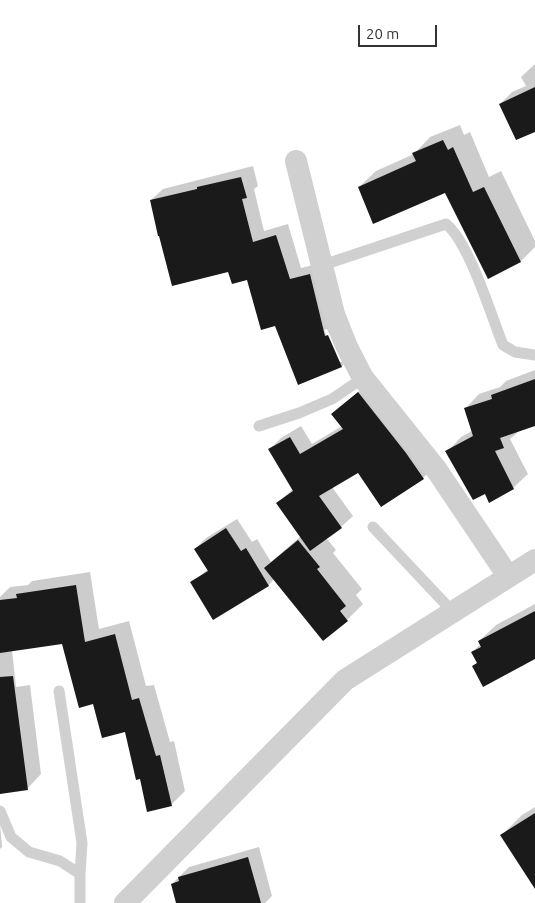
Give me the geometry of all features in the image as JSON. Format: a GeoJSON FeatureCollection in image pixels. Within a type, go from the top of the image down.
{"type":"FeatureCollection","features":[{"type":"Feature","properties":{"kind":"street"},"geometry":{"type":"LineString","coordinates":[[296,161],[334,314],[347,347],[363,378],[436,469],[508,576]]}},
{"type":"Feature","properties":{"kind":"street"},"geometry":{"type":"LineString","coordinates":[[125,903],[345,680],[535,560]]}},
{"type":"Feature","properties":{"kind":"lane"},"geometry":{"type":"LineString","coordinates":[[323,264],[446,224],[453,229],[471,263],[503,345],[515,352],[535,355]]}},
{"type":"Feature","properties":{"kind":"lane"},"geometry":{"type":"LineString","coordinates":[[259,426],[299,413],[332,399],[363,378]]}},
{"type":"Feature","properties":{"kind":"lane"},"geometry":{"type":"LineString","coordinates":[[373,527],[452,611]]}},
{"type":"Feature","properties":{"kind":"lane"},"geometry":{"type":"LineString","coordinates":[[59,691],[82,844],[80,903]]}},
{"type":"Feature","properties":{"kind":"lane"},"geometry":{"type":"LineString","coordinates":[[0,812],[11,837],[29,852],[60,861],[80,874]]}},
{"type":"Feature","properties":{"kind":"building"},"geometry":{"type":"Polygon","coordinates":[[[535,87],[535,132],[516,140],[499,104],[535,87]]]}},
{"type":"Feature","properties":{"kind":"building"},"geometry":{"type":"Polygon","coordinates":[[[443,140],[448,150],[453,147],[473,192],[484,187],[521,262],[488,279],[445,193],[373,224],[358,187],[416,161],[412,153],[443,140]]]}},
{"type":"Feature","properties":{"kind":"building"},"geometry":{"type":"Polygon","coordinates":[[[241,177],[247,198],[242,199],[253,242],[276,235],[290,279],[310,274],[325,336],[328,335],[342,367],[298,385],[275,326],[261,330],[247,280],[232,284],[228,272],[172,286],[158,236],[150,200],[241,177]]]}},
{"type":"Feature","properties":{"kind":"building"},"geometry":{"type":"Polygon","coordinates":[[[535,379],[535,426],[500,438],[504,448],[495,451],[514,489],[489,503],[485,494],[473,500],[445,451],[473,436],[464,408],[492,399],[491,395],[535,379]]]}},
{"type":"Feature","properties":{"kind":"building"},"geometry":{"type":"Polygon","coordinates":[[[358,392],[424,479],[381,507],[358,473],[319,496],[342,528],[310,551],[276,503],[293,491],[268,449],[290,437],[300,454],[343,429],[331,414],[358,392]]]}},
{"type":"Feature","properties":{"kind":"building"},"geometry":{"type":"Polygon","coordinates":[[[226,528],[241,551],[246,548],[269,586],[213,620],[190,582],[208,571],[194,549],[226,528]]]}},
{"type":"Feature","properties":{"kind":"building"},"geometry":{"type":"Polygon","coordinates":[[[298,540],[320,567],[317,569],[346,606],[340,611],[348,621],[323,641],[264,568],[298,540]]]}},
{"type":"Feature","properties":{"kind":"building"},"geometry":{"type":"Polygon","coordinates":[[[76,585],[85,642],[115,634],[132,700],[139,698],[156,756],[160,755],[172,806],[147,812],[140,779],[136,780],[125,732],[102,738],[93,704],[79,708],[62,644],[0,653],[0,600],[17,598],[16,594],[76,585]]]}},
{"type":"Feature","properties":{"kind":"building"},"geometry":{"type":"Polygon","coordinates":[[[535,611],[535,659],[483,687],[472,666],[477,663],[471,652],[481,647],[478,641],[535,611]]]}},
{"type":"Feature","properties":{"kind":"building"},"geometry":{"type":"Polygon","coordinates":[[[13,676],[28,790],[0,794],[0,677],[13,676]]]}},
{"type":"Feature","properties":{"kind":"building"},"geometry":{"type":"Polygon","coordinates":[[[535,813],[535,889],[500,835],[535,813]]]}},
{"type":"Feature","properties":{"kind":"building"},"geometry":{"type":"Polygon","coordinates":[[[248,857],[261,903],[176,903],[171,884],[179,881],[178,877],[248,857]]]}}]}
